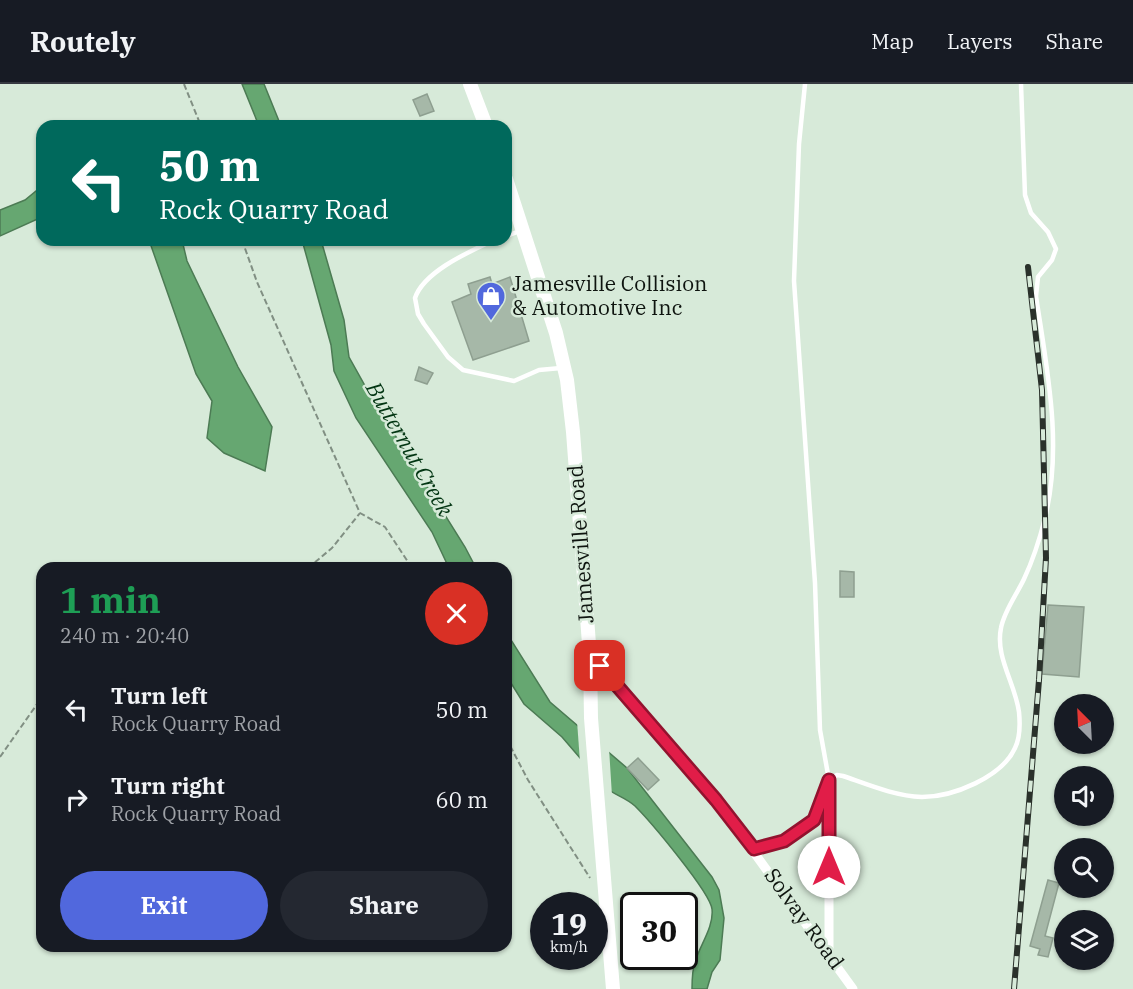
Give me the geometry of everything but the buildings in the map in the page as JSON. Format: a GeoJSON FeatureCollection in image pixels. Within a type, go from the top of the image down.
{"type":"FeatureCollection","features":[{"type":"Feature","properties":{"kind":"street"},"geometry":{"type":"LineString","coordinates":[[470,84],[484,120]]}},
{"type":"Feature","properties":{"kind":"street","name":"Jamesville Road"},"geometry":{"type":"LineString","coordinates":[[512,198],[556,333],[564,367],[573,432],[590,657],[591,718],[614,989]]}},
{"type":"Feature","properties":{"kind":"street","name":"Solvay Road"},"geometry":{"type":"LineString","coordinates":[[590,657],[716,800],[754,849],[853,989]]}},
{"type":"Feature","properties":{"kind":"street"},"geometry":{"type":"LineString","coordinates":[[829,780],[829,954]]}},
{"type":"Feature","properties":{"kind":"lane"},"geometry":{"type":"LineString","coordinates":[[754,849],[784,841],[814,820],[829,780],[820,730],[815,583],[794,280],[799,144],[805,84]]}},
{"type":"Feature","properties":{"kind":"lane"},"geometry":{"type":"LineString","coordinates":[[829,780],[837,775],[891,792],[923,797],[943,795],[964,788],[993,772],[1007,761],[1016,747],[1019,713],[999,641],[1001,626],[1025,577],[1045,518],[1053,467],[1053,418],[1036,296],[1038,277],[1052,260],[1056,249],[1048,232],[1031,213],[1025,195],[1021,84]]}},
{"type":"Feature","properties":{"kind":"lane"},"geometry":{"type":"LineString","coordinates":[[512,234],[522,230]]}},
{"type":"Feature","properties":{"kind":"lane"},"geometry":{"type":"LineString","coordinates":[[482,246],[461,256],[427,281],[415,298],[419,318],[448,357],[464,370],[514,381],[538,370],[564,367]]}},
{"type":"Feature","properties":{"kind":"path"},"geometry":{"type":"LineString","coordinates":[[184,84],[199,120]]}},
{"type":"Feature","properties":{"kind":"path"},"geometry":{"type":"LineString","coordinates":[[244,246],[256,282],[360,513],[386,527],[408,562]]}},
{"type":"Feature","properties":{"kind":"path"},"geometry":{"type":"LineString","coordinates":[[315,562],[332,548],[360,513]]}},
{"type":"Feature","properties":{"kind":"path"},"geometry":{"type":"LineString","coordinates":[[0,757],[36,706]]}},
{"type":"Feature","properties":{"kind":"path"},"geometry":{"type":"LineString","coordinates":[[512,749],[528,780],[596,887]]}},
{"type":"Feature","properties":{"kind":"shaded area"},"geometry":{"type":"Polygon","coordinates":[[[242,84],[264,84],[279,120],[257,120],[242,84]]]}},
{"type":"Feature","properties":{"kind":"shaded area"},"geometry":{"type":"Polygon","coordinates":[[[36,191],[36,220],[0,236],[0,210],[25,200],[36,191]]]}},
{"type":"Feature","properties":{"kind":"shaded area"},"geometry":{"type":"Polygon","coordinates":[[[151,246],[183,246],[187,261],[238,367],[272,427],[265,471],[224,453],[207,438],[212,401],[196,374],[151,246]]]}},
{"type":"Feature","properties":{"kind":"shaded area"},"geometry":{"type":"Polygon","coordinates":[[[304,246],[323,246],[344,320],[349,357],[473,562],[446,562],[432,532],[356,418],[334,371],[331,345],[304,246]]]}},
{"type":"Feature","properties":{"kind":"shaded area"},"geometry":{"type":"Polygon","coordinates":[[[512,642],[550,702],[627,768],[712,877],[719,890],[724,918],[720,960],[712,972],[707,989],[692,989],[692,982],[693,970],[698,970],[698,955],[711,922],[712,909],[709,900],[678,857],[635,806],[605,787],[562,737],[524,704],[512,685],[512,642]]]}},
{"type":"Feature","properties":{"kind":"pier"},"geometry":{"type":"Polygon","coordinates":[[[577,721],[609,748],[612,796],[580,762],[577,721]]]}},
{"type":"Feature","properties":{"kind":"railway"},"geometry":{"type":"LineString","coordinates":[[1014,989],[1039,680],[1046,558],[1042,390],[1028,267]]}},
{"type":"Feature","properties":{"kind":"place","name":"Jamesville Collision & Automotive Inc"},"geometry":{"type":"Point","coordinates":[491,322]}},
{"type":"Feature","properties":{"kind":"route"},"geometry":{"type":"LineString","coordinates":[[600,666],[651,728],[716,800],[754,849],[784,841],[814,820],[829,780],[829,867]]}},
{"type":"Feature","properties":{"kind":"water label","name":"Butternut Creek"},"geometry":{"type":"Point","coordinates":[410,449]}}]}
